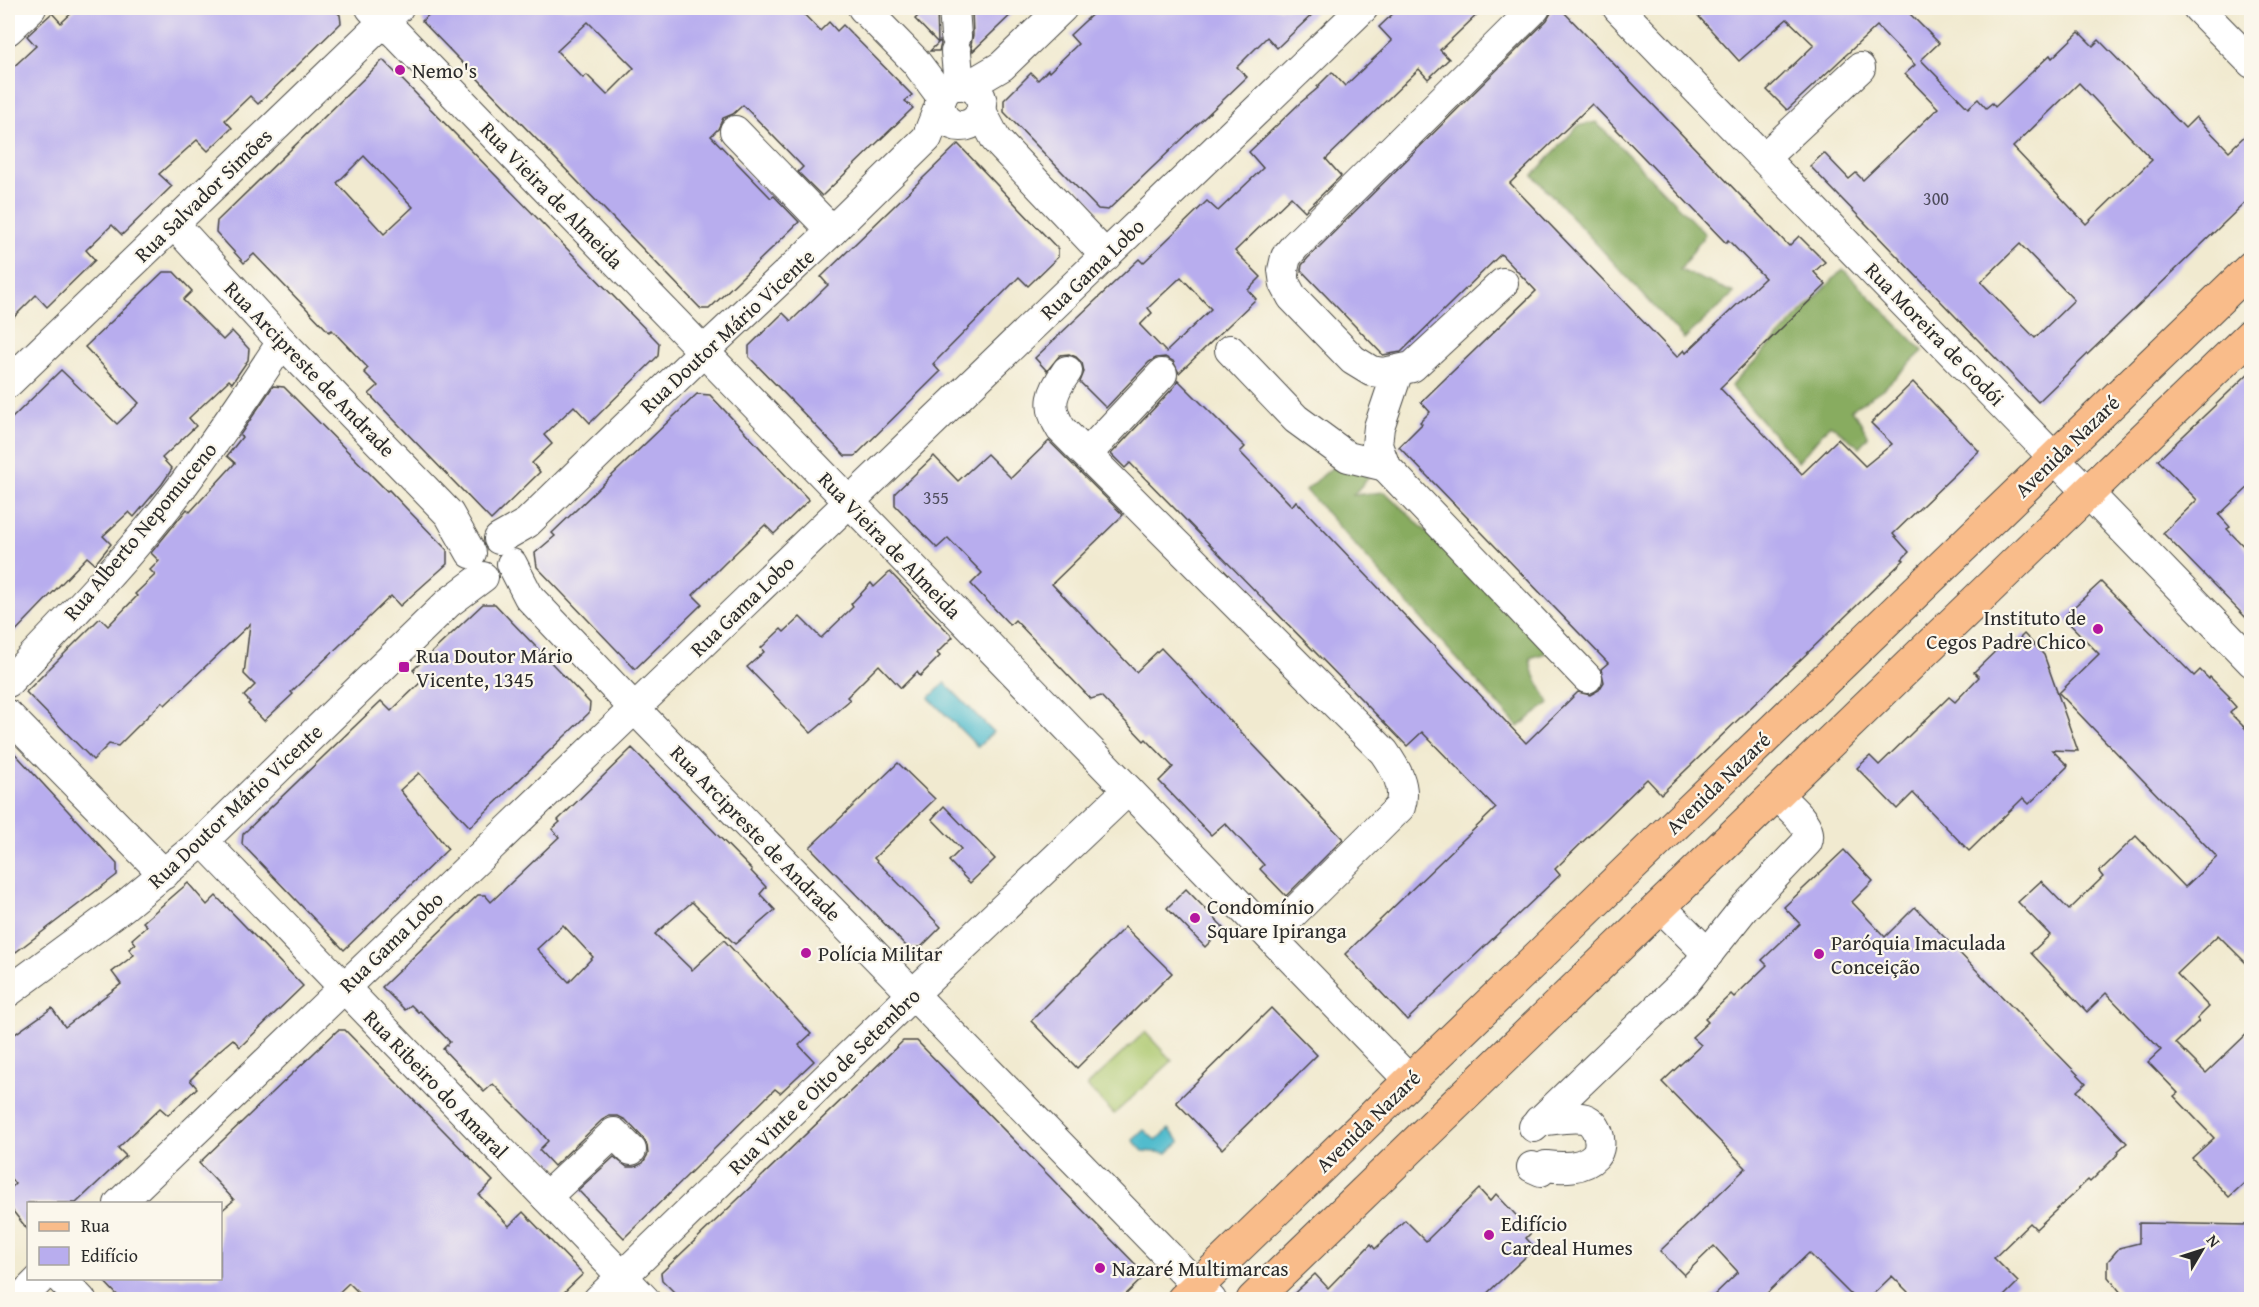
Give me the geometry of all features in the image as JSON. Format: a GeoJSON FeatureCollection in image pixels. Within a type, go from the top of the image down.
{"type":"FeatureCollection","features":[{"type":"Feature","properties":{"kind":"main road","name":"Avenida Nazaré"},"geometry":{"type":"LineString","coordinates":[[1197,1295],[1410,1081],[2252,267]]}},
{"type":"Feature","properties":{"kind":"main road"},"geometry":{"type":"LineString","coordinates":[[1253,1299],[2252,334]]}},
{"type":"Feature","properties":{"kind":"street"},"geometry":{"type":"LineString","coordinates":[[8,30],[31,8]]}},
{"type":"Feature","properties":{"kind":"street"},"geometry":{"type":"LineString","coordinates":[[863,8],[915,61],[961,102],[1106,256]]}},
{"type":"Feature","properties":{"kind":"street","name":"Rua Doutor Mário Vicente"},"geometry":{"type":"LineString","coordinates":[[8,992],[123,907],[202,841],[448,603],[526,523],[832,231],[961,102],[1062,8]]}},
{"type":"Feature","properties":{"kind":"street","name":"Rua Gama Lobo"},"geometry":{"type":"LineString","coordinates":[[120,1202],[1363,8]]}},
{"type":"Feature","properties":{"kind":"street"},"geometry":{"type":"LineString","coordinates":[[1503,283],[1412,367],[1384,373],[1371,371],[1353,360],[1292,297],[1285,284],[1283,270],[1286,257],[1303,238],[1535,8]]}},
{"type":"Feature","properties":{"kind":"street","name":"Rua Moreira de Godói"},"geometry":{"type":"LineString","coordinates":[[1618,8],[1765,157],[2252,662]]}},
{"type":"Feature","properties":{"kind":"street"},"geometry":{"type":"LineString","coordinates":[[2198,8],[2252,63]]}},
{"type":"Feature","properties":{"kind":"street","name":"Rua Salvador Simões"},"geometry":{"type":"LineString","coordinates":[[8,383],[385,12]]}},
{"type":"Feature","properties":{"kind":"street","name":"Rua Vieira de Almeida"},"geometry":{"type":"LineString","coordinates":[[385,12],[703,352],[1410,1081]]}},
{"type":"Feature","properties":{"kind":"street"},"geometry":{"type":"LineString","coordinates":[[955,32],[961,102]]}},
{"type":"Feature","properties":{"kind":"street"},"geometry":{"type":"LineString","coordinates":[[1765,157],[1860,68]]}},
{"type":"Feature","properties":{"kind":"street"},"geometry":{"type":"LineString","coordinates":[[735,131],[832,231]]}},
{"type":"Feature","properties":{"kind":"street","name":"Rua Arcipreste de Andrade"},"geometry":{"type":"LineString","coordinates":[[173,223],[282,342],[913,994],[1197,1295]]}},
{"type":"Feature","properties":{"kind":"street","name":"Rua Alberto Nepomuceno"},"geometry":{"type":"LineString","coordinates":[[8,682],[114,569],[180,490],[239,408],[282,342]]}},
{"type":"Feature","properties":{"kind":"street"},"geometry":{"type":"LineString","coordinates":[[1230,350],[1296,419],[1348,457],[1385,466]]}},
{"type":"Feature","properties":{"kind":"street"},"geometry":{"type":"LineString","coordinates":[[1067,371],[1055,388],[1053,397],[1054,418],[1061,429],[1384,752],[1397,773],[1403,795],[1400,807],[1270,936]]}},
{"type":"Feature","properties":{"kind":"street"},"geometry":{"type":"LineString","coordinates":[[1398,371],[1379,427],[1377,445],[1385,466],[1587,678]]}},
{"type":"Feature","properties":{"kind":"street"},"geometry":{"type":"LineString","coordinates":[[1087,454],[1162,374]]}},
{"type":"Feature","properties":{"kind":"street"},"geometry":{"type":"LineString","coordinates":[[8,715],[164,874]]}},
{"type":"Feature","properties":{"kind":"street","name":"Rua Vinte e Oito de Setembro"},"geometry":{"type":"LineString","coordinates":[[598,1299],[1128,790]]}},
{"type":"Feature","properties":{"kind":"street"},"geometry":{"type":"LineString","coordinates":[[1532,1167],[1541,1171],[1546,1166],[1561,1168],[1578,1166],[1596,1155],[1599,1134],[1591,1123],[1583,1118],[1537,1124],[1686,981],[1744,908],[1801,849],[1809,836],[1807,827],[1776,794]]}},
{"type":"Feature","properties":{"kind":"street","name":"Rua Ribeiro do Amaral"},"geometry":{"type":"LineString","coordinates":[[202,841],[645,1299]]}},
{"type":"Feature","properties":{"kind":"street"},"geometry":{"type":"LineString","coordinates":[[1660,906],[1708,954]]}},
{"type":"Feature","properties":{"kind":"street"},"geometry":{"type":"LineString","coordinates":[[546,1197],[614,1133],[631,1150]]}},
{"type":"Feature","properties":{"kind":"street"},"geometry":{"type":"LineString","coordinates":[[19,1299],[39,1280]]}},
{"type":"Feature","properties":{"kind":"street"},"geometry":{"type":"LineString","coordinates":[[62,1280],[81,1299]]}},
{"type":"Feature","properties":{"kind":"green space"},"geometry":{"type":"Polygon","coordinates":[[[1596,122],[1705,234],[1680,270],[1734,293],[1684,339],[1533,175],[1578,126],[1596,122]]]}},
{"type":"Feature","properties":{"kind":"green space"},"geometry":{"type":"Polygon","coordinates":[[[1843,269],[1923,351],[1884,388],[1851,410],[1868,437],[1859,447],[1830,424],[1798,462],[1731,386],[1843,269]]]}},
{"type":"Feature","properties":{"kind":"green space"},"geometry":{"type":"Polygon","coordinates":[[[1335,465],[1370,476],[1353,495],[1385,492],[1552,651],[1530,658],[1532,670],[1549,703],[1518,727],[1306,490],[1335,465]]]}},
{"type":"Feature","properties":{"kind":"green space"},"geometry":{"type":"Polygon","coordinates":[[[1145,1032],[1172,1061],[1114,1114],[1087,1086],[1145,1032]]]}},
{"type":"Feature","properties":{"kind":"water"},"geometry":{"type":"Polygon","coordinates":[[[945,683],[993,732],[978,747],[929,698],[945,683]]]}},
{"type":"Feature","properties":{"kind":"water"},"geometry":{"type":"Polygon","coordinates":[[[1169,1129],[1180,1142],[1167,1153],[1143,1151],[1133,1140],[1144,1130],[1156,1141],[1169,1129]]]}},
{"type":"Feature","properties":{"kind":"building"},"geometry":{"type":"Polygon","coordinates":[[[77,8],[332,8],[340,15],[341,23],[258,104],[250,96],[225,120],[232,128],[208,151],[197,140],[159,174],[172,186],[122,235],[112,225],[86,250],[95,260],[47,307],[36,295],[8,323],[8,72],[36,46],[27,36],[52,13],[61,23],[77,8]]]}},
{"type":"Feature","properties":{"kind":"building"},"geometry":{"type":"Polygon","coordinates":[[[436,8],[511,8],[516,12],[519,8],[798,8],[820,31],[829,22],[837,31],[843,25],[912,95],[905,101],[913,108],[822,196],[798,172],[803,167],[743,105],[733,114],[723,118],[718,129],[711,136],[771,198],[774,196],[799,222],[709,309],[701,309],[422,21],[436,8]],[[588,22],[557,51],[583,78],[587,75],[607,95],[634,68],[588,22]]]}},
{"type":"Feature","properties":{"kind":"building"},"geometry":{"type":"Polygon","coordinates":[[[926,8],[937,8],[938,43],[915,19],[926,8]]]}},
{"type":"Feature","properties":{"kind":"building"},"geometry":{"type":"Polygon","coordinates":[[[976,8],[1018,8],[973,51],[971,44],[972,11],[976,8]]]}},
{"type":"Feature","properties":{"kind":"building"},"geometry":{"type":"Polygon","coordinates":[[[1099,8],[1319,8],[1277,48],[1267,37],[1237,67],[1247,77],[1108,210],[1098,209],[1004,112],[1004,100],[1031,73],[1038,80],[1078,44],[1070,35],[1099,8]]]}},
{"type":"Feature","properties":{"kind":"building"},"geometry":{"type":"Polygon","coordinates":[[[1399,8],[1484,8],[1440,50],[1449,59],[1428,79],[1419,69],[1326,159],[1341,176],[1305,211],[1291,197],[1235,251],[1261,277],[1248,290],[1256,299],[1179,373],[1173,361],[1165,357],[1156,358],[1149,362],[1106,408],[1080,382],[1084,372],[1082,363],[1076,357],[1069,354],[1060,355],[1047,371],[1035,358],[1139,259],[1143,263],[1207,201],[1218,211],[1263,168],[1249,152],[1318,88],[1332,72],[1345,86],[1392,41],[1379,27],[1399,8]],[[1181,277],[1148,308],[1152,313],[1140,325],[1166,352],[1211,309],[1181,277]]]}},
{"type":"Feature","properties":{"kind":"building"},"geometry":{"type":"Polygon","coordinates":[[[1552,8],[1560,8],[1789,246],[1799,236],[1825,262],[1814,272],[1826,285],[1720,388],[1802,474],[1838,439],[1865,466],[1892,444],[1871,423],[1913,382],[1979,451],[1893,534],[1909,552],[1902,559],[1904,560],[1661,794],[1647,779],[1555,869],[1560,875],[1407,1020],[1345,954],[1496,808],[1422,732],[1407,746],[1130,463],[1125,468],[1111,454],[1175,386],[1178,380],[1245,447],[1240,452],[1292,506],[1296,501],[1526,743],[1578,692],[1590,695],[1599,690],[1604,682],[1601,669],[1608,663],[1399,447],[1422,424],[1420,422],[1430,412],[1421,402],[1536,291],[1501,254],[1401,352],[1383,355],[1301,270],[1308,258],[1547,20],[1552,8]],[[1592,104],[1510,183],[1677,357],[1684,350],[1686,353],[1765,278],[1728,240],[1726,243],[1592,104]]]}},
{"type":"Feature","properties":{"kind":"building"},"geometry":{"type":"Polygon","coordinates":[[[1691,8],[1904,8],[1939,43],[1921,60],[1968,108],[1978,99],[1986,108],[1992,103],[1995,107],[2050,55],[2052,58],[2079,32],[2093,46],[2099,40],[2185,128],[2196,117],[2229,151],[2252,129],[2252,196],[2038,402],[1810,166],[1824,153],[1849,179],[1856,173],[1863,180],[1938,108],[1905,74],[1915,65],[1877,26],[1787,110],[1767,90],[1814,45],[1787,19],[1739,61],[1691,8]],[[2079,83],[2013,147],[2086,224],[2152,160],[2079,83]],[[2020,244],[1981,282],[2035,338],[2074,300],[2020,244]]]}},
{"type":"Feature","properties":{"kind":"building"},"geometry":{"type":"Polygon","coordinates":[[[940,41],[939,51],[930,51],[940,41]]]}},
{"type":"Feature","properties":{"kind":"building"},"geometry":{"type":"Polygon","coordinates":[[[383,60],[659,343],[658,356],[590,423],[574,406],[544,435],[552,444],[532,463],[540,472],[491,520],[369,394],[378,386],[364,372],[368,368],[332,330],[329,332],[254,254],[244,263],[216,232],[217,221],[383,60]],[[364,156],[337,183],[384,234],[413,207],[364,156]]]}},
{"type":"Feature","properties":{"kind":"building"},"geometry":{"type":"Polygon","coordinates":[[[958,144],[1058,249],[1058,257],[1028,286],[1019,277],[933,364],[940,372],[855,456],[845,456],[749,357],[749,346],[783,313],[791,321],[828,285],[821,277],[958,144]]]}},
{"type":"Feature","properties":{"kind":"building"},"geometry":{"type":"Polygon","coordinates":[[[163,272],[174,272],[192,291],[183,300],[223,340],[232,331],[249,349],[248,360],[232,383],[229,380],[189,418],[196,426],[162,458],[172,469],[134,517],[129,512],[103,536],[111,544],[95,564],[87,557],[8,639],[8,422],[61,370],[117,424],[139,403],[85,347],[163,272]]]}},
{"type":"Feature","properties":{"kind":"building"},"geometry":{"type":"Polygon","coordinates":[[[2252,370],[2252,484],[2219,515],[2230,527],[2227,529],[2252,555],[2252,624],[2163,533],[2197,500],[2158,460],[2252,370]]]}},
{"type":"Feature","properties":{"kind":"building"},"geometry":{"type":"Polygon","coordinates":[[[273,386],[284,387],[387,491],[389,490],[447,550],[447,564],[400,606],[391,596],[264,721],[248,704],[250,702],[244,696],[255,685],[244,674],[250,624],[165,705],[162,702],[118,746],[109,744],[93,760],[26,692],[100,618],[108,626],[137,596],[135,594],[155,575],[150,570],[159,561],[151,553],[187,509],[190,512],[235,463],[227,456],[242,437],[240,435],[273,386]]]}},
{"type":"Feature","properties":{"kind":"building"},"geometry":{"type":"Polygon","coordinates":[[[697,394],[710,395],[809,500],[774,534],[765,525],[725,563],[693,595],[702,604],[635,669],[537,567],[535,553],[555,536],[552,533],[697,394]]]}},
{"type":"Feature","properties":{"kind":"building"},"geometry":{"type":"Polygon","coordinates":[[[1049,441],[1123,515],[1052,584],[1136,672],[1161,648],[1343,839],[1286,896],[1260,869],[1264,865],[1225,823],[1211,835],[1159,781],[1173,767],[1146,739],[1144,741],[1101,696],[1091,699],[1015,620],[1010,625],[971,584],[982,573],[948,538],[937,548],[895,505],[895,493],[934,456],[958,481],[987,454],[1011,478],[1049,441]]]}},
{"type":"Feature","properties":{"kind":"building"},"geometry":{"type":"Polygon","coordinates":[[[890,572],[953,637],[937,653],[940,656],[920,676],[917,672],[901,688],[879,665],[847,697],[850,700],[811,733],[747,667],[764,652],[761,648],[781,629],[784,632],[800,617],[821,638],[853,607],[851,604],[871,583],[874,587],[890,572]]]}},
{"type":"Feature","properties":{"kind":"building"},"geometry":{"type":"Polygon","coordinates":[[[2101,582],[2194,676],[2200,670],[2230,697],[2228,698],[2236,707],[2230,713],[2252,735],[2252,969],[2218,935],[2177,974],[2209,1007],[2197,1019],[2199,1021],[2176,1043],[2206,1073],[2252,1029],[2252,1176],[2229,1197],[2192,1158],[2214,1138],[2174,1096],[2178,1093],[2148,1062],[2161,1050],[2106,993],[2087,1012],[2031,953],[2050,935],[2018,902],[2041,881],[2069,910],[2103,877],[2099,872],[2136,836],[2185,887],[2217,857],[2059,693],[2099,654],[2063,617],[2101,582]]]}},
{"type":"Feature","properties":{"kind":"building"},"geometry":{"type":"Polygon","coordinates":[[[483,604],[495,604],[590,703],[589,713],[470,827],[419,773],[400,790],[448,849],[344,950],[242,844],[243,834],[381,701],[391,711],[423,680],[413,670],[483,604]]]}},
{"type":"Feature","properties":{"kind":"building"},"geometry":{"type":"Polygon","coordinates":[[[2024,634],[2044,655],[2078,751],[2052,750],[2068,766],[2029,804],[2023,798],[1969,851],[1913,793],[1897,809],[1857,768],[1870,756],[1879,765],[1949,697],[1955,702],[1979,677],[1974,672],[2009,638],[2014,644],[2024,634]]]}},
{"type":"Feature","properties":{"kind":"building"},"geometry":{"type":"Polygon","coordinates":[[[8,746],[117,864],[117,875],[8,958],[8,746]]]}},
{"type":"Feature","properties":{"kind":"building"},"geometry":{"type":"Polygon","coordinates":[[[632,748],[752,870],[766,887],[760,894],[775,910],[735,944],[692,902],[655,934],[692,970],[724,940],[811,1034],[799,1045],[814,1061],[780,1093],[775,1089],[624,1238],[578,1190],[614,1157],[627,1167],[635,1167],[643,1163],[648,1154],[647,1145],[626,1120],[618,1116],[609,1116],[602,1120],[554,1166],[539,1150],[548,1141],[539,1130],[493,1084],[484,1092],[443,1049],[450,1042],[420,1011],[418,1012],[411,1005],[405,1010],[382,987],[478,895],[485,895],[491,902],[559,837],[552,829],[560,822],[558,820],[632,748]],[[563,925],[537,949],[569,982],[593,957],[563,925]]]}},
{"type":"Feature","properties":{"kind":"building"},"geometry":{"type":"Polygon","coordinates":[[[898,763],[935,799],[874,858],[941,927],[921,947],[908,948],[810,847],[898,763]]]}},
{"type":"Feature","properties":{"kind":"building"},"geometry":{"type":"Polygon","coordinates":[[[944,806],[995,859],[970,883],[949,861],[961,849],[932,819],[944,806]]]}},
{"type":"Feature","properties":{"kind":"building"},"geometry":{"type":"Polygon","coordinates":[[[1844,850],[1873,881],[1852,902],[1885,937],[1915,907],[2086,1083],[2077,1091],[2127,1143],[2090,1182],[2088,1180],[2036,1229],[2030,1223],[1994,1258],[2018,1282],[2001,1299],[1915,1299],[1892,1276],[1868,1299],[1855,1299],[1809,1253],[1761,1299],[1710,1299],[1738,1272],[1714,1246],[1684,1275],[1660,1251],[1746,1168],[1662,1082],[1701,1045],[1692,1037],[1708,1022],[1705,1019],[1731,994],[1734,997],[1767,965],[1762,960],[1800,924],[1784,907],[1844,850]]]}},
{"type":"Feature","properties":{"kind":"building"},"geometry":{"type":"Polygon","coordinates":[[[188,883],[207,905],[216,896],[303,986],[240,1047],[233,1039],[220,1050],[190,1080],[197,1088],[168,1115],[160,1108],[118,1148],[126,1156],[77,1202],[27,1202],[27,1229],[8,1205],[8,1191],[15,1184],[8,1175],[8,1039],[52,1008],[65,1027],[121,984],[112,972],[134,955],[129,949],[136,944],[132,939],[147,926],[143,922],[188,883]]]}},
{"type":"Feature","properties":{"kind":"building","name":"Condomínio Square Ipiranga"},"geometry":{"type":"Polygon","coordinates":[[[1186,889],[1224,928],[1205,947],[1167,908],[1186,889]]]}},
{"type":"Feature","properties":{"kind":"building"},"geometry":{"type":"Polygon","coordinates":[[[1125,927],[1172,973],[1077,1068],[1031,1021],[1125,927]]]}},
{"type":"Feature","properties":{"kind":"building"},"geometry":{"type":"Polygon","coordinates":[[[1271,1008],[1317,1055],[1222,1149],[1176,1102],[1271,1008]]]}},
{"type":"Feature","properties":{"kind":"building"},"geometry":{"type":"Polygon","coordinates":[[[338,1030],[345,1030],[493,1181],[479,1195],[509,1226],[523,1212],[583,1274],[557,1299],[365,1299],[349,1283],[332,1299],[121,1299],[103,1280],[222,1280],[222,1210],[234,1200],[199,1163],[338,1030]]]}},
{"type":"Feature","properties":{"kind":"building"},"geometry":{"type":"Polygon","coordinates":[[[903,1041],[917,1041],[1146,1275],[1121,1299],[681,1299],[662,1280],[661,1273],[903,1041]]]}},
{"type":"Feature","properties":{"kind":"building"},"geometry":{"type":"Polygon","coordinates":[[[1479,1189],[1490,1201],[1496,1194],[1532,1232],[1526,1238],[1535,1248],[1481,1299],[1288,1299],[1315,1274],[1328,1288],[1371,1244],[1375,1249],[1405,1220],[1426,1241],[1479,1189]]]}},
{"type":"Feature","properties":{"kind":"building"},"geometry":{"type":"Polygon","coordinates":[[[2139,1223],[2249,1225],[2248,1299],[2131,1299],[2122,1294],[2108,1277],[2108,1261],[2119,1248],[2139,1243],[2139,1223]]]}},
{"type":"Feature","properties":{"kind":"place","name":"Nemo's"},"geometry":{"type":"Point","coordinates":[400,70]}},
{"type":"Feature","properties":{"kind":"place","name":"Instituto de Cegos Padre Chico"},"geometry":{"type":"Point","coordinates":[2098,629]}},
{"type":"Feature","properties":{"kind":"place","name":"Rua Doutor Mário Vicente, 1345"},"geometry":{"type":"Point","coordinates":[404,667]}},
{"type":"Feature","properties":{"kind":"place","name":"Condomínio Square Ipiranga"},"geometry":{"type":"Point","coordinates":[1195,918]}},
{"type":"Feature","properties":{"kind":"place","name":"Polícia Militar"},"geometry":{"type":"Point","coordinates":[806,953]}},
{"type":"Feature","properties":{"kind":"place","name":"Paróquia Imaculada Conceição"},"geometry":{"type":"Point","coordinates":[1819,954]}},
{"type":"Feature","properties":{"kind":"place","name":"Edifício Cardeal Humes"},"geometry":{"type":"Point","coordinates":[1489,1235]}},
{"type":"Feature","properties":{"kind":"place","name":"Nazaré Multimarcas"},"geometry":{"type":"Point","coordinates":[1100,1268]}}]}
